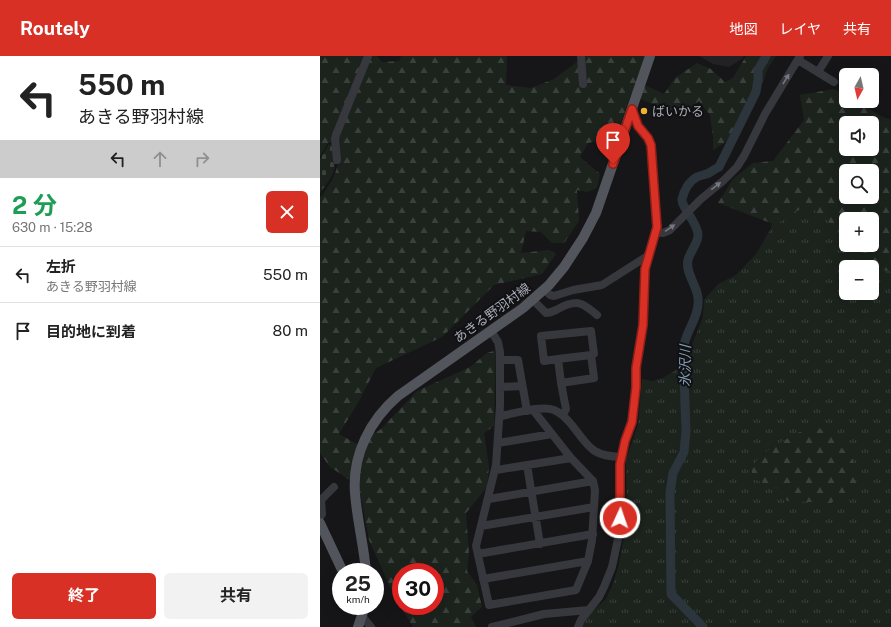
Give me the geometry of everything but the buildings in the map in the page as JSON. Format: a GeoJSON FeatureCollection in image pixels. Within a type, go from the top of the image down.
{"type":"FeatureCollection","features":[{"type":"Feature","properties":{"kind":"main road","name":"あきる野羽村線"},"geometry":{"type":"LineString","coordinates":[[365,563],[355,485],[358,460],[366,436],[382,412],[398,396],[533,300],[557,275],[571,257],[591,224],[650,56]]}},
{"type":"Feature","properties":{"kind":"main road"},"geometry":{"type":"LineString","coordinates":[[320,524],[339,563]]}},
{"type":"Feature","properties":{"kind":"street"},"geometry":{"type":"LineString","coordinates":[[337,160],[336,135],[368,56]]}},
{"type":"Feature","properties":{"kind":"street"},"geometry":{"type":"LineString","coordinates":[[581,56],[583,84]]}},
{"type":"Feature","properties":{"kind":"street"},"geometry":{"type":"LineString","coordinates":[[818,72],[828,56]]}},
{"type":"Feature","properties":{"kind":"street"},"geometry":{"type":"LineString","coordinates":[[656,232],[663,233],[670,230],[684,215],[737,167],[765,114],[799,58],[834,82]]}},
{"type":"Feature","properties":{"kind":"street"},"geometry":{"type":"LineString","coordinates":[[578,627],[601,592],[615,555],[620,508],[621,457],[632,422],[636,387],[636,368],[643,325],[645,272],[657,226],[651,145],[648,138],[638,126],[632,109]]}},
{"type":"Feature","properties":{"kind":"street"},"geometry":{"type":"LineString","coordinates":[[544,289],[550,295],[554,296],[573,290],[602,285],[649,255]]}},
{"type":"Feature","properties":{"kind":"street"},"geometry":{"type":"LineString","coordinates":[[533,300],[546,313],[549,313],[562,306],[575,303],[585,304],[597,315]]}},
{"type":"Feature","properties":{"kind":"street"},"geometry":{"type":"LineString","coordinates":[[491,331],[499,345],[500,416],[496,470],[476,546],[489,605],[576,590],[588,561],[593,534],[595,490],[593,481],[530,411],[522,386],[518,360],[500,360]]}},
{"type":"Feature","properties":{"kind":"street"},"geometry":{"type":"LineString","coordinates":[[561,382],[583,383],[594,378],[591,355],[594,354],[591,331],[541,336],[544,361],[591,355]]}},
{"type":"Feature","properties":{"kind":"street"},"geometry":{"type":"LineString","coordinates":[[558,359],[566,409],[563,415]]}},
{"type":"Feature","properties":{"kind":"street"},"geometry":{"type":"LineString","coordinates":[[500,387],[522,386]]}},
{"type":"Feature","properties":{"kind":"street"},"geometry":{"type":"LineString","coordinates":[[500,416],[541,409],[554,410],[563,415],[595,452],[602,456],[621,457]]}},
{"type":"Feature","properties":{"kind":"street"},"geometry":{"type":"LineString","coordinates":[[498,443],[552,434]]}},
{"type":"Feature","properties":{"kind":"street"},"geometry":{"type":"LineString","coordinates":[[496,470],[571,458]]}},
{"type":"Feature","properties":{"kind":"street"},"geometry":{"type":"LineString","coordinates":[[527,466],[540,544]]}},
{"type":"Feature","properties":{"kind":"street"},"geometry":{"type":"LineString","coordinates":[[489,499],[593,481]]}},
{"type":"Feature","properties":{"kind":"street"},"geometry":{"type":"LineString","coordinates":[[320,518],[322,514],[321,500],[334,487]]}},
{"type":"Feature","properties":{"kind":"street"},"geometry":{"type":"LineString","coordinates":[[481,526],[594,507]]}},
{"type":"Feature","properties":{"kind":"street"},"geometry":{"type":"LineString","coordinates":[[478,554],[593,534]]}},
{"type":"Feature","properties":{"kind":"street"},"geometry":{"type":"LineString","coordinates":[[483,580],[588,561]]}},
{"type":"Feature","properties":{"kind":"street"},"geometry":{"type":"LineString","coordinates":[[492,627],[544,614],[589,610]]}},
{"type":"Feature","properties":{"kind":"street"},"geometry":{"type":"LineString","coordinates":[[361,618],[371,627]]}},
{"type":"Feature","properties":{"kind":"shaded area"},"geometry":{"type":"Polygon","coordinates":[[[699,56],[744,56],[742,59],[729,67],[713,64],[699,56]]]}},
{"type":"Feature","properties":{"kind":"green space"},"geometry":{"type":"Polygon","coordinates":[[[320,56],[377,56],[382,62],[399,61],[401,56],[507,56],[506,85],[531,88],[554,79],[585,56],[645,56],[638,82],[664,94],[675,78],[697,63],[711,69],[725,82],[733,78],[746,56],[776,56],[768,68],[758,94],[730,139],[713,150],[710,115],[699,101],[680,116],[631,95],[617,133],[608,139],[588,143],[580,157],[600,174],[597,188],[587,192],[577,190],[579,221],[564,243],[552,243],[541,232],[526,231],[521,253],[549,250],[556,254],[542,274],[494,285],[442,337],[376,368],[359,401],[339,434],[357,444],[381,429],[417,391],[470,367],[487,353],[496,350],[494,426],[484,433],[489,466],[487,487],[466,513],[469,553],[467,571],[477,585],[482,607],[471,617],[476,627],[413,627],[406,615],[444,615],[444,563],[392,563],[392,591],[384,573],[384,563],[379,563],[369,540],[359,486],[330,467],[320,453],[320,197],[334,176],[338,159],[338,142],[328,143],[320,156],[320,56]]]}},
{"type":"Feature","properties":{"kind":"green space"},"geometry":{"type":"Polygon","coordinates":[[[834,89],[839,92],[839,108],[867,108],[891,120],[891,271],[881,270],[879,268],[879,260],[871,260],[863,252],[879,252],[879,212],[839,212],[839,230],[809,206],[794,212],[776,225],[718,203],[733,179],[753,163],[773,161],[804,120],[800,95],[834,89]]]}},
{"type":"Feature","properties":{"kind":"green space"},"geometry":{"type":"Polygon","coordinates":[[[329,144],[334,146],[335,167],[332,176],[320,193],[320,159],[329,144]]]}},
{"type":"Feature","properties":{"kind":"green space"},"geometry":{"type":"Polygon","coordinates":[[[788,193],[839,216],[839,252],[879,252],[879,244],[891,244],[891,627],[581,627],[585,618],[606,599],[613,584],[619,564],[627,521],[626,459],[638,425],[642,379],[652,381],[663,378],[676,370],[687,357],[703,317],[704,300],[718,284],[736,275],[756,254],[770,230],[779,203],[788,193]]]}},
{"type":"Feature","properties":{"kind":"green space"},"geometry":{"type":"Polygon","coordinates":[[[816,426],[830,435],[853,460],[856,485],[831,503],[787,501],[783,491],[754,479],[751,469],[760,456],[797,433],[816,426]]]}},
{"type":"Feature","properties":{"kind":"waterway","name":"氷沢川"},"geometry":{"type":"LineString","coordinates":[[703,627],[671,594],[670,493],[673,473],[684,452],[686,431],[683,350],[684,343],[695,318],[698,305],[696,288],[688,270],[688,260],[697,241],[698,235],[695,225],[684,206],[682,199],[687,186],[694,179],[719,167],[756,92],[758,70],[766,56]]}},
{"type":"Feature","properties":{"kind":"place","name":"ばいかる"},"geometry":{"type":"Point","coordinates":[644,111]}},
{"type":"Feature","properties":{"kind":"route"},"geometry":{"type":"LineString","coordinates":[[613,164],[632,109],[638,126],[648,138],[651,145],[657,226],[645,269],[643,325],[635,372],[636,387],[632,422],[625,441],[620,464],[620,518]]}}]}
